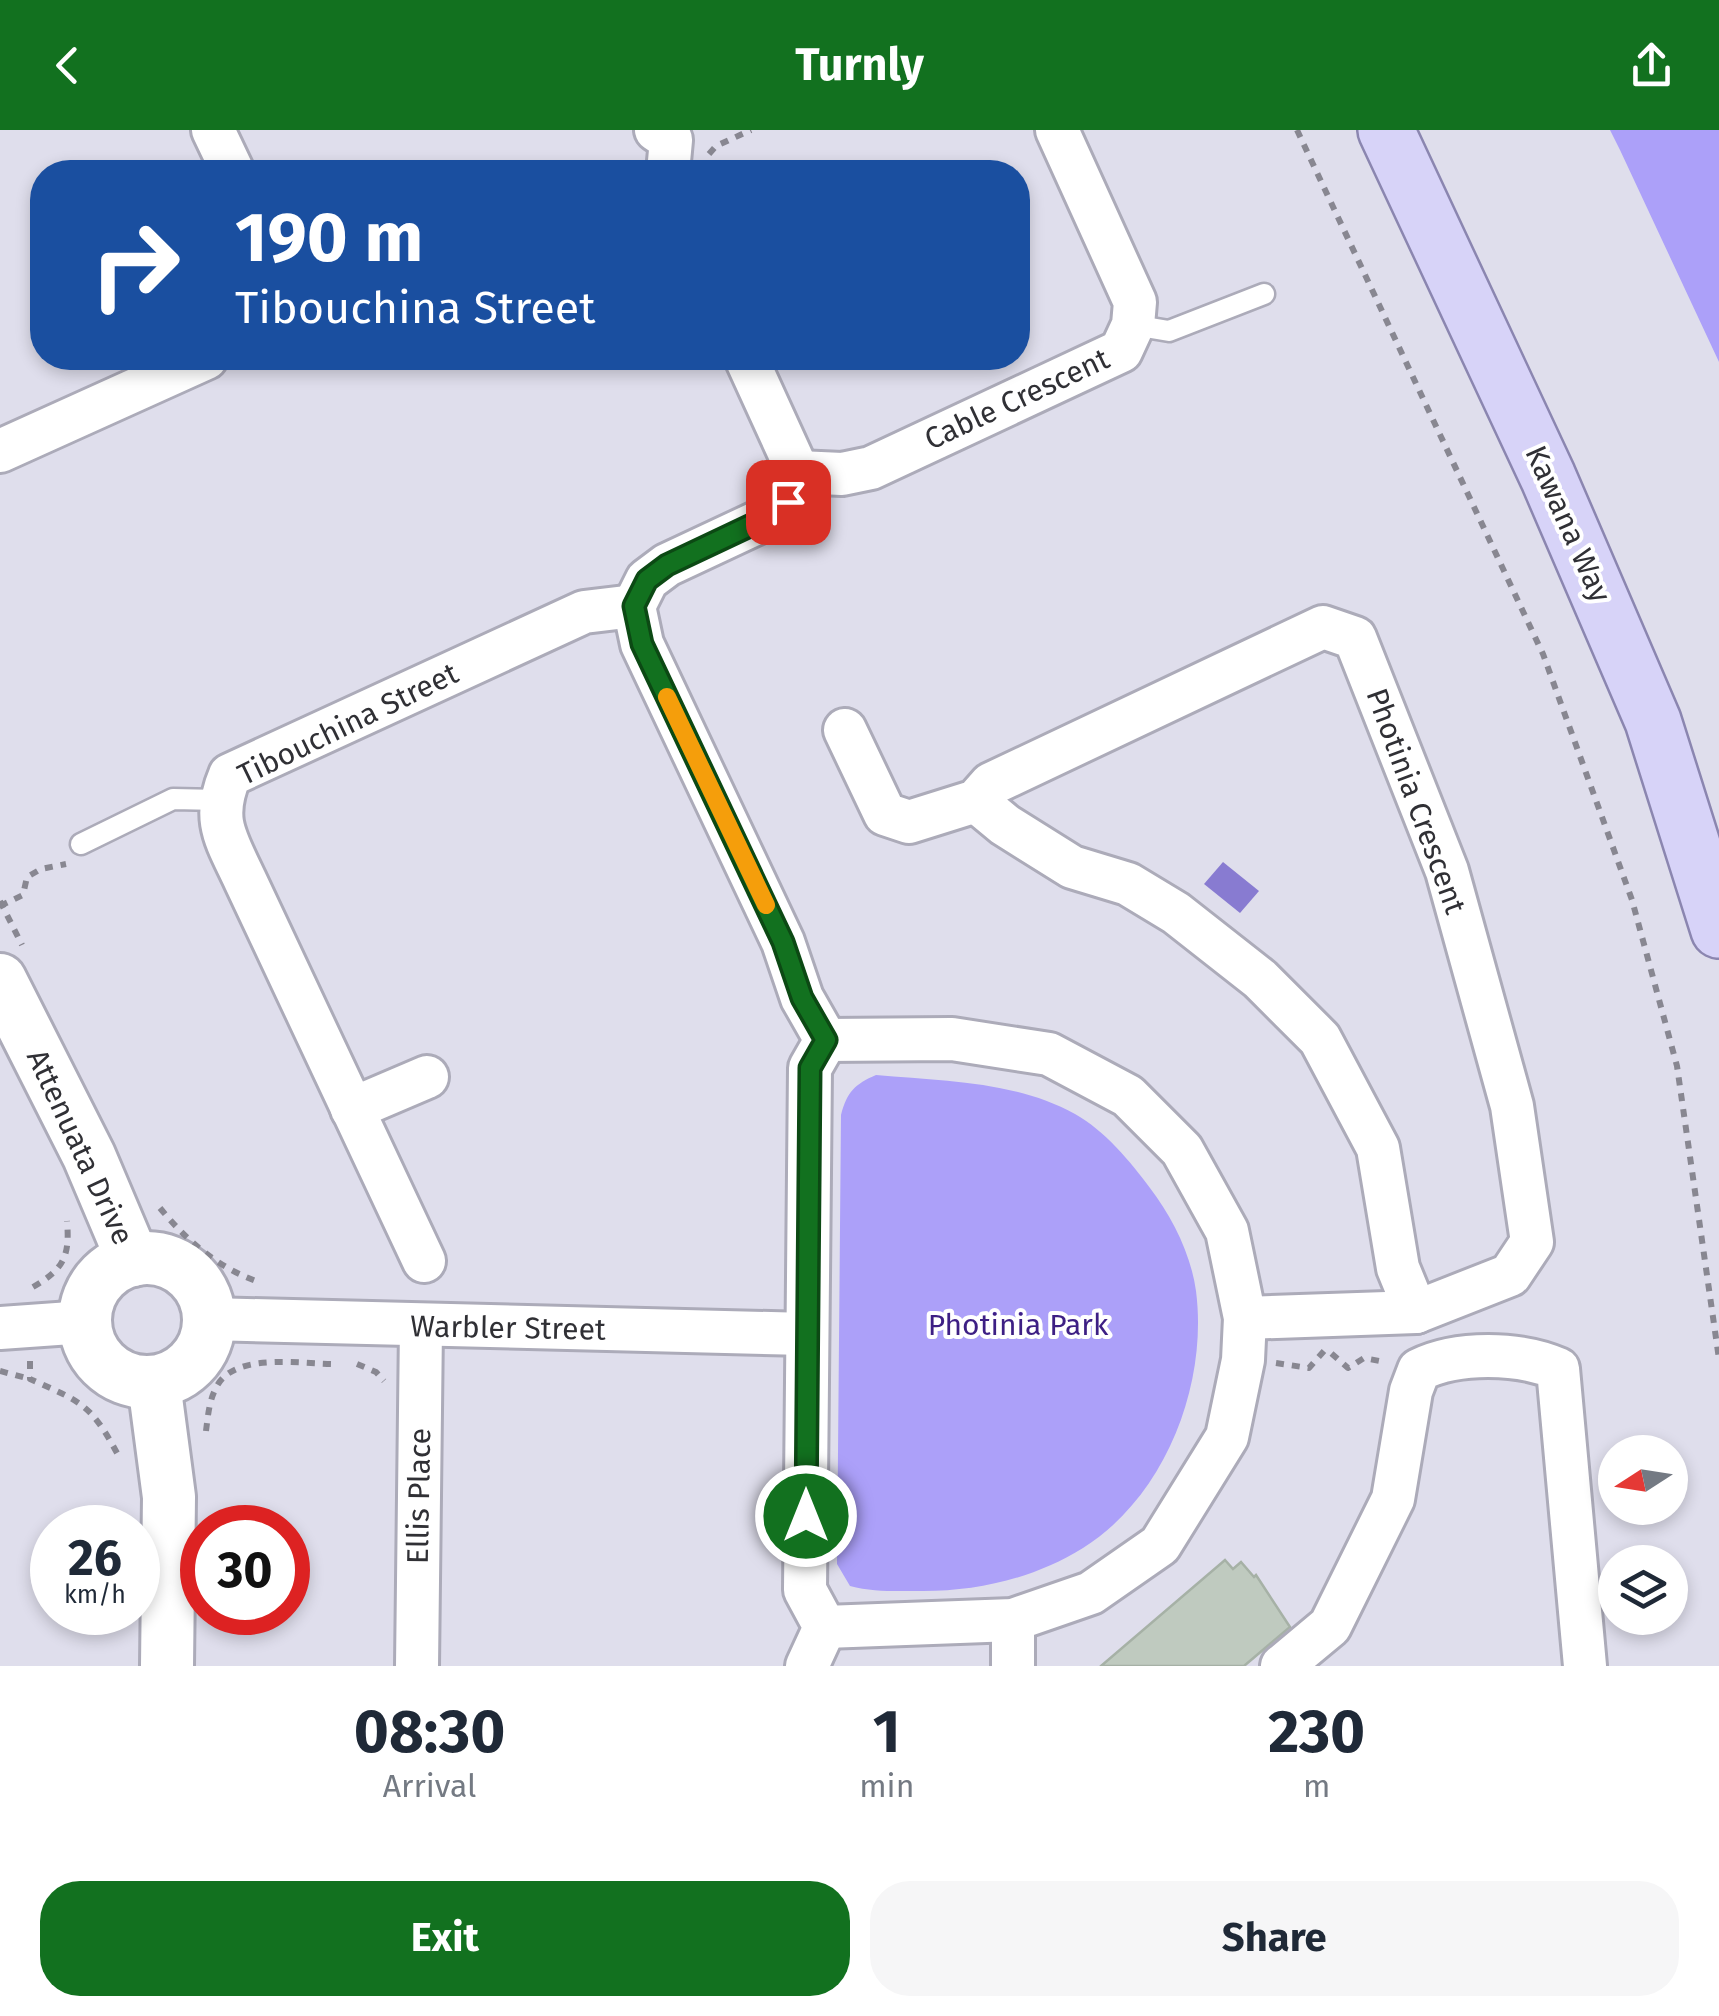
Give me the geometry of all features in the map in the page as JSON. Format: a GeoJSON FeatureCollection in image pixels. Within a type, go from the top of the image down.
{"type":"FeatureCollection","features":[{"type":"Feature","properties":{"kind":"main road","name":"Kawana Way"},"geometry":{"type":"LineString","coordinates":[[1386,130],[1548,477],[1654,721],[1719,930]]}},
{"type":"Feature","properties":{"kind":"street"},"geometry":{"type":"LineString","coordinates":[[213,130],[227,160]]}},
{"type":"Feature","properties":{"kind":"street","name":"Cable Crescent"},"geometry":{"type":"LineString","coordinates":[[798,472],[842,474],[870,468],[1121,351],[1134,325],[1135,302],[1058,130]]}},
{"type":"Feature","properties":{"kind":"street"},"geometry":{"type":"LineString","coordinates":[[0,451],[179,370]]}},
{"type":"Feature","properties":{"kind":"street"},"geometry":{"type":"LineString","coordinates":[[751,370],[798,472],[788,502],[762,520],[667,565],[647,580],[634,606],[642,644],[783,942],[802,998],[826,1040]]}},
{"type":"Feature","properties":{"kind":"street","name":"Tibouchina Street"},"geometry":{"type":"LineString","coordinates":[[424,1260],[221,826],[220,800],[230,775],[584,612],[634,606]]}},
{"type":"Feature","properties":{"kind":"street","name":"Photinia Crescent"},"geometry":{"type":"LineString","coordinates":[[845,730],[885,814],[909,822],[976,801],[991,784],[1322,626],[1355,638],[1447,871],[1512,1106],[1532,1242],[1510,1275],[1416,1312],[1245,1318]]}},
{"type":"Feature","properties":{"kind":"street"},"geometry":{"type":"LineString","coordinates":[[976,801],[1005,825],[1072,867],[1128,884],[1176,913],[1260,980],[1320,1039],[1378,1148],[1398,1268],[1416,1312]]}},
{"type":"Feature","properties":{"kind":"street","name":"Attenuata Drive"},"geometry":{"type":"LineString","coordinates":[[14,968],[133,1260]]}},
{"type":"Feature","properties":{"kind":"street"},"geometry":{"type":"LineString","coordinates":[[825,1627],[1013,1620],[1091,1593],[1160,1544],[1227,1437],[1243,1360],[1245,1318],[1226,1231],[1182,1150],[1128,1096],[1049,1054],[952,1039],[826,1040]]}},
{"type":"Feature","properties":{"kind":"street"},"geometry":{"type":"LineString","coordinates":[[825,1627],[806,1590],[810,1068],[826,1040]]}},
{"type":"Feature","properties":{"kind":"street"},"geometry":{"type":"LineString","coordinates":[[352,1109],[427,1077]]}},
{"type":"Feature","properties":{"kind":"street"},"geometry":{"type":"LineString","coordinates":[[133,1260],[162,1260],[180,1268],[196,1282],[206,1299],[207,1338],[187,1368],[154,1383],[114,1374],[99,1360],[89,1342],[85,1322],[95,1286],[107,1272],[133,1260]]}},
{"type":"Feature","properties":{"kind":"street"},"geometry":{"type":"LineString","coordinates":[[15,1315],[85,1322]]}},
{"type":"Feature","properties":{"kind":"street","name":"Warbler Street"},"geometry":{"type":"LineString","coordinates":[[209,1319],[808,1334]]}},
{"type":"Feature","properties":{"kind":"street","name":"Ellis Place"},"geometry":{"type":"LineString","coordinates":[[417,1666],[421,1326]]}},
{"type":"Feature","properties":{"kind":"street"},"geometry":{"type":"LineString","coordinates":[[1282,1666],[1330,1626],[1394,1499],[1411,1392],[1419,1370],[1442,1359],[1535,1359],[1558,1370],[1584,1666]]}},
{"type":"Feature","properties":{"kind":"street"},"geometry":{"type":"LineString","coordinates":[[154,1383],[168,1497],[167,1666]]}},
{"type":"Feature","properties":{"kind":"street"},"geometry":{"type":"LineString","coordinates":[[1013,1620],[1013,1666]]}},
{"type":"Feature","properties":{"kind":"street"},"geometry":{"type":"LineString","coordinates":[[807,1666],[825,1627]]}},
{"type":"Feature","properties":{"kind":"lane"},"geometry":{"type":"LineString","coordinates":[[1134,325],[1168,331],[1264,294]]}},
{"type":"Feature","properties":{"kind":"lane"},"geometry":{"type":"LineString","coordinates":[[80,854],[173,799],[220,800]]}},
{"type":"Feature","properties":{"kind":"path"},"geometry":{"type":"LineString","coordinates":[[679,146],[716,146],[751,130]]}},
{"type":"Feature","properties":{"kind":"path"},"geometry":{"type":"LineString","coordinates":[[1298,130],[1543,654],[1626,884],[1677,1066],[1719,1360]]}},
{"type":"Feature","properties":{"kind":"path"},"geometry":{"type":"LineString","coordinates":[[14,968],[1,904],[23,895],[27,877],[80,854]]}},
{"type":"Feature","properties":{"kind":"path"},"geometry":{"type":"LineString","coordinates":[[154,1200],[180,1232],[208,1255],[240,1275],[268,1285]]}},
{"type":"Feature","properties":{"kind":"path"},"geometry":{"type":"LineString","coordinates":[[15,1315],[28,1290],[57,1273],[69,1244],[67,1216]]}},
{"type":"Feature","properties":{"kind":"path"},"geometry":{"type":"LineString","coordinates":[[1243,1360],[1309,1368],[1324,1352],[1331,1352],[1348,1368],[1364,1358],[1419,1370]]}},
{"type":"Feature","properties":{"kind":"path"},"geometry":{"type":"LineString","coordinates":[[30,1363],[30,1379]]}},
{"type":"Feature","properties":{"kind":"path"},"geometry":{"type":"LineString","coordinates":[[204,1447],[210,1403],[218,1383],[230,1371],[246,1366],[360,1364],[376,1372],[391,1390]]}},
{"type":"Feature","properties":{"kind":"path"},"geometry":{"type":"LineString","coordinates":[[0,1370],[73,1398],[97,1416],[120,1458]]}},
{"type":"Feature","properties":{"kind":"green space"},"geometry":{"type":"Polygon","coordinates":[[[1610,130],[1719,130],[1719,362],[1620,150],[1610,130]]]}},
{"type":"Feature","properties":{"kind":"green space","name":"Photinia Park"},"geometry":{"type":"Polygon","coordinates":[[[876,1075],[1003,1089],[1052,1103],[1086,1121],[1116,1147],[1158,1199],[1190,1263],[1196,1291],[1195,1363],[1187,1399],[1175,1435],[1137,1499],[1112,1526],[1064,1559],[982,1586],[939,1591],[875,1590],[850,1586],[837,1564],[841,1115],[853,1090],[876,1075]]]}},
{"type":"Feature","properties":{"kind":"shaded area"},"geometry":{"type":"Polygon","coordinates":[[[1223,862],[1259,891],[1240,913],[1204,884],[1223,862]]]}},
{"type":"Feature","properties":{"kind":"building"},"geometry":{"type":"Polygon","coordinates":[[[1225,1560],[1233,1569],[1241,1562],[1256,1575],[1290,1627],[1244,1666],[1101,1666],[1225,1560]]]}},
{"type":"Feature","properties":{"kind":"slow traffic"},"geometry":{"type":"LineString","coordinates":[[667,697],[766,905]]}},
{"type":"Feature","properties":{"kind":"route"},"geometry":{"type":"LineString","coordinates":[[788,502],[762,520],[667,565],[647,580],[634,606],[642,644],[783,942],[802,998],[826,1040],[810,1068],[806,1516]]}}]}
